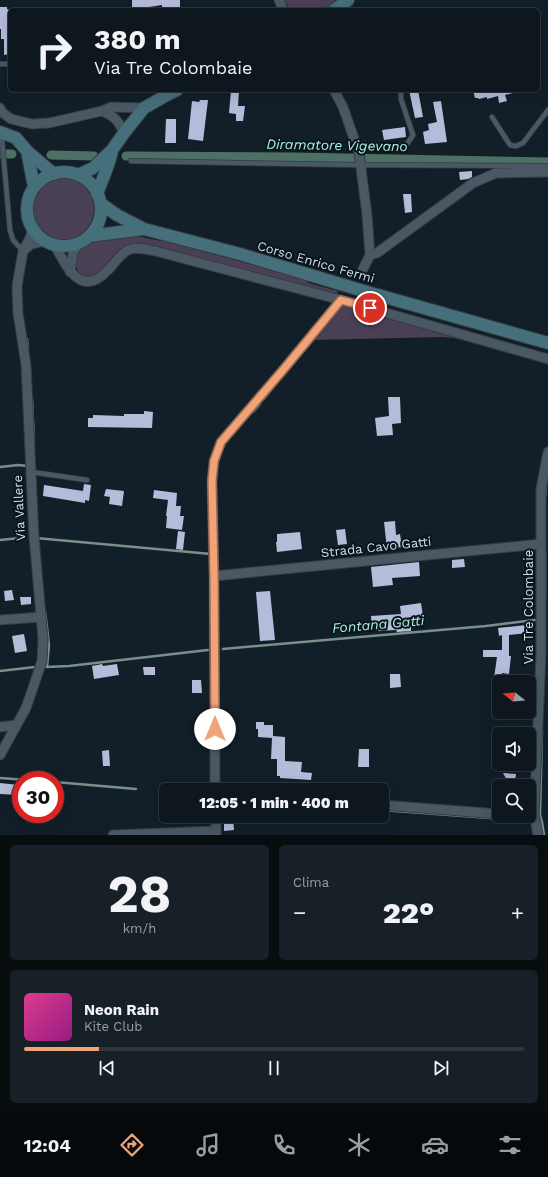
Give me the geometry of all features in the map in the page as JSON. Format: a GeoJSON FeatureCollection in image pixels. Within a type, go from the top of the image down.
{"type":"FeatureCollection","features":[{"type":"Feature","properties":{"kind":"main road"},"geometry":{"type":"LineString","coordinates":[[337,8],[348,0]]}},
{"type":"Feature","properties":{"kind":"main road"},"geometry":{"type":"LineString","coordinates":[[78,175],[93,168],[112,150],[144,108],[173,92]]}},
{"type":"Feature","properties":{"kind":"main road"},"geometry":{"type":"LineString","coordinates":[[1,136],[16,138],[27,151],[54,174]]}},
{"type":"Feature","properties":{"kind":"main road"},"geometry":{"type":"LineString","coordinates":[[99,198],[89,182],[78,175],[66,172],[54,174],[43,179],[34,187],[29,197],[27,208],[28,219],[32,229],[38,236],[50,243],[67,246],[78,244],[89,236],[99,221],[101,212],[99,198],[103,176],[110,160],[112,150]]}},
{"type":"Feature","properties":{"kind":"main road"},"geometry":{"type":"LineString","coordinates":[[27,151],[34,187]]}},
{"type":"Feature","properties":{"kind":"main road","name":"Corso Enrico Fermi"},"geometry":{"type":"LineString","coordinates":[[99,198],[117,215],[144,229],[240,254],[367,292],[548,343]]}},
{"type":"Feature","properties":{"kind":"main road","name":"Corso Enrico Fermi"},"geometry":{"type":"LineString","coordinates":[[89,236],[144,229]]}},
{"type":"Feature","properties":{"kind":"street"},"geometry":{"type":"LineString","coordinates":[[335,92],[343,107],[357,149],[360,165],[367,215],[370,255],[363,268]]}},
{"type":"Feature","properties":{"kind":"street"},"geometry":{"type":"LineString","coordinates":[[0,108],[2,112],[11,119],[32,124],[49,123],[102,111],[111,107],[144,108]]}},
{"type":"Feature","properties":{"kind":"street"},"geometry":{"type":"LineString","coordinates":[[102,111],[115,118],[119,122],[124,133]]}},
{"type":"Feature","properties":{"kind":"street"},"geometry":{"type":"LineString","coordinates":[[370,255],[377,253],[473,183],[496,173],[548,172]]}},
{"type":"Feature","properties":{"kind":"street","name":"Via Vallere"},"geometry":{"type":"LineString","coordinates":[[0,755],[26,708],[42,660],[43,639],[34,537],[26,365],[17,299],[17,286],[23,250],[31,236],[32,229]]}},
{"type":"Feature","properties":{"kind":"street"},"geometry":{"type":"LineString","coordinates":[[23,250],[31,244],[50,243],[70,272],[76,278],[83,281],[91,281],[102,276],[120,256],[128,250],[137,248],[155,251],[341,300],[548,359]]}},
{"type":"Feature","properties":{"kind":"street"},"geometry":{"type":"LineString","coordinates":[[70,272],[73,253],[78,244]]}},
{"type":"Feature","properties":{"kind":"street"},"geometry":{"type":"LineString","coordinates":[[215,783],[212,481],[214,461],[221,442],[341,300]]}},
{"type":"Feature","properties":{"kind":"street","name":"Via Tre Colombaie"},"geometry":{"type":"LineString","coordinates":[[534,779],[541,654],[541,489],[548,452]]}},
{"type":"Feature","properties":{"kind":"street","name":"Strada Cavo Gatti"},"geometry":{"type":"LineString","coordinates":[[214,576],[541,544]]}},
{"type":"Feature","properties":{"kind":"street"},"geometry":{"type":"LineString","coordinates":[[0,620],[41,617]]}},
{"type":"Feature","properties":{"kind":"street"},"geometry":{"type":"LineString","coordinates":[[0,727],[16,725]]}},
{"type":"Feature","properties":{"kind":"street"},"geometry":{"type":"LineString","coordinates":[[389,806],[492,813]]}},
{"type":"Feature","properties":{"kind":"street","name":"Via Tre Colombaie"},"geometry":{"type":"LineString","coordinates":[[535,823],[538,835]]}},
{"type":"Feature","properties":{"kind":"street"},"geometry":{"type":"LineString","coordinates":[[113,835],[216,833]]}},
{"type":"Feature","properties":{"kind":"lane"},"geometry":{"type":"LineString","coordinates":[[357,149],[392,148],[407,144],[413,135],[401,99],[401,92]]}},
{"type":"Feature","properties":{"kind":"lane"},"geometry":{"type":"LineString","coordinates":[[492,117],[510,145],[516,146],[523,143],[548,110]]}},
{"type":"Feature","properties":{"kind":"lane"},"geometry":{"type":"LineString","coordinates":[[1,136],[10,230],[13,240],[23,250]]}},
{"type":"Feature","properties":{"kind":"lane"},"geometry":{"type":"LineString","coordinates":[[131,161],[360,165],[548,166]]}},
{"type":"Feature","properties":{"kind":"lane"},"geometry":{"type":"LineString","coordinates":[[31,472],[87,480]]}},
{"type":"Feature","properties":{"kind":"shaded area"},"geometry":{"type":"Polygon","coordinates":[[[284,0],[336,0],[326,8],[289,8],[284,0]]]}},
{"type":"Feature","properties":{"kind":"shaded area"},"geometry":{"type":"Polygon","coordinates":[[[57,178],[69,178],[85,187],[92,197],[94,209],[92,221],[85,231],[69,240],[57,240],[46,235],[37,226],[32,215],[32,203],[37,192],[46,183],[57,178]]]}},
{"type":"Feature","properties":{"kind":"shaded area"},"geometry":{"type":"Polygon","coordinates":[[[119,235],[131,235],[162,240],[308,280],[308,283],[338,291],[336,295],[128,246],[115,254],[94,276],[90,277],[81,275],[76,267],[76,257],[78,252],[87,244],[100,239],[119,235]]]}},
{"type":"Feature","properties":{"kind":"shaded area"},"geometry":{"type":"Polygon","coordinates":[[[341,305],[347,305],[462,339],[443,337],[311,340],[341,305]]]}},
{"type":"Feature","properties":{"kind":"building"},"geometry":{"type":"Polygon","coordinates":[[[132,0],[180,0],[180,8],[162,8],[162,5],[149,8],[132,8],[132,0]]]}},
{"type":"Feature","properties":{"kind":"building"},"geometry":{"type":"Polygon","coordinates":[[[0,7],[7,7],[8,54],[4,55],[4,39],[1,39],[0,7]]]}},
{"type":"Feature","properties":{"kind":"building"},"geometry":{"type":"Polygon","coordinates":[[[231,92],[239,92],[238,106],[245,106],[243,121],[236,121],[236,114],[229,113],[231,92]]]}},
{"type":"Feature","properties":{"kind":"building"},"geometry":{"type":"Polygon","coordinates":[[[409,92],[418,92],[423,117],[415,118],[409,92]]]}},
{"type":"Feature","properties":{"kind":"building"},"geometry":{"type":"Polygon","coordinates":[[[474,92],[513,92],[505,95],[507,101],[499,103],[498,96],[487,99],[487,97],[479,99],[475,98],[474,92]]]}},
{"type":"Feature","properties":{"kind":"building"},"geometry":{"type":"Polygon","coordinates":[[[200,100],[208,100],[203,141],[188,139],[192,101],[199,102],[200,100]]]}},
{"type":"Feature","properties":{"kind":"building"},"geometry":{"type":"Polygon","coordinates":[[[441,101],[447,142],[425,144],[423,132],[429,130],[428,124],[437,122],[433,102],[441,101]]]}},
{"type":"Feature","properties":{"kind":"building"},"geometry":{"type":"Polygon","coordinates":[[[166,119],[176,119],[176,143],[165,143],[166,119]]]}},
{"type":"Feature","properties":{"kind":"building"},"geometry":{"type":"Polygon","coordinates":[[[405,127],[406,137],[384,140],[382,130],[405,127]]]}},
{"type":"Feature","properties":{"kind":"building"},"geometry":{"type":"Polygon","coordinates":[[[472,171],[472,177],[460,180],[459,172],[472,171]]]}},
{"type":"Feature","properties":{"kind":"building"},"geometry":{"type":"Polygon","coordinates":[[[403,194],[411,194],[412,212],[405,213],[403,194]]]}},
{"type":"Feature","properties":{"kind":"building"},"geometry":{"type":"Polygon","coordinates":[[[388,397],[400,397],[401,423],[392,424],[393,435],[377,436],[375,418],[389,416],[388,397]]]}},
{"type":"Feature","properties":{"kind":"building"},"geometry":{"type":"Polygon","coordinates":[[[144,411],[153,412],[152,428],[88,427],[88,418],[93,418],[93,415],[124,416],[124,414],[144,414],[144,411]]]}},
{"type":"Feature","properties":{"kind":"building"},"geometry":{"type":"Polygon","coordinates":[[[84,484],[91,485],[89,501],[85,500],[85,503],[43,496],[44,485],[83,491],[84,484]]]}},
{"type":"Feature","properties":{"kind":"building"},"geometry":{"type":"Polygon","coordinates":[[[106,489],[124,491],[122,506],[109,504],[110,497],[104,496],[106,489]]]}},
{"type":"Feature","properties":{"kind":"building"},"geometry":{"type":"Polygon","coordinates":[[[154,490],[177,493],[176,506],[181,506],[180,516],[184,516],[182,530],[166,528],[168,500],[153,498],[154,490]]]}},
{"type":"Feature","properties":{"kind":"building"},"geometry":{"type":"Polygon","coordinates":[[[395,521],[396,535],[400,534],[402,547],[387,549],[384,522],[395,521]]]}},
{"type":"Feature","properties":{"kind":"building"},"geometry":{"type":"Polygon","coordinates":[[[345,529],[347,544],[338,545],[336,530],[345,529]]]}},
{"type":"Feature","properties":{"kind":"building"},"geometry":{"type":"Polygon","coordinates":[[[178,531],[185,532],[183,550],[176,549],[178,531]]]}},
{"type":"Feature","properties":{"kind":"building"},"geometry":{"type":"Polygon","coordinates":[[[300,532],[302,549],[277,552],[277,534],[300,532]]]}},
{"type":"Feature","properties":{"kind":"building"},"geometry":{"type":"Polygon","coordinates":[[[464,559],[465,567],[452,568],[452,560],[464,559]]]}},
{"type":"Feature","properties":{"kind":"building"},"geometry":{"type":"Polygon","coordinates":[[[419,562],[420,576],[392,578],[393,585],[373,587],[371,567],[419,562]]]}},
{"type":"Feature","properties":{"kind":"building"},"geometry":{"type":"Polygon","coordinates":[[[12,590],[14,600],[5,601],[4,591],[12,590]]]}},
{"type":"Feature","properties":{"kind":"building"},"geometry":{"type":"Polygon","coordinates":[[[270,591],[275,640],[260,641],[256,592],[270,591]]]}},
{"type":"Feature","properties":{"kind":"building"},"geometry":{"type":"Polygon","coordinates":[[[20,597],[31,597],[31,604],[21,605],[20,597]]]}},
{"type":"Feature","properties":{"kind":"building"},"geometry":{"type":"Polygon","coordinates":[[[421,603],[423,616],[417,616],[417,624],[411,625],[411,631],[397,632],[396,630],[372,630],[371,616],[401,614],[400,606],[421,603]]]}},
{"type":"Feature","properties":{"kind":"building"},"geometry":{"type":"Polygon","coordinates":[[[527,625],[528,633],[509,635],[509,656],[511,656],[509,674],[502,673],[502,675],[494,675],[497,657],[483,657],[483,650],[502,650],[502,635],[499,636],[498,628],[527,625]]]}},
{"type":"Feature","properties":{"kind":"building"},"geometry":{"type":"Polygon","coordinates":[[[24,634],[27,651],[15,653],[12,636],[24,634]]]}},
{"type":"Feature","properties":{"kind":"building"},"geometry":{"type":"Polygon","coordinates":[[[102,664],[103,666],[117,664],[119,675],[94,679],[92,666],[102,664]]]}},
{"type":"Feature","properties":{"kind":"building"},"geometry":{"type":"Polygon","coordinates":[[[143,667],[155,667],[155,675],[144,675],[143,667]]]}},
{"type":"Feature","properties":{"kind":"building"},"geometry":{"type":"Polygon","coordinates":[[[390,674],[400,674],[401,687],[390,688],[390,674]]]}},
{"type":"Feature","properties":{"kind":"building"},"geometry":{"type":"Polygon","coordinates":[[[192,680],[201,680],[202,693],[192,693],[192,680]]]}},
{"type":"Feature","properties":{"kind":"building"},"geometry":{"type":"Polygon","coordinates":[[[256,722],[264,722],[264,725],[273,725],[273,736],[285,737],[285,761],[302,762],[301,772],[312,773],[311,780],[280,778],[280,776],[277,776],[277,759],[271,759],[272,738],[258,737],[256,722]]]}},
{"type":"Feature","properties":{"kind":"building"},"geometry":{"type":"Polygon","coordinates":[[[359,749],[369,749],[369,767],[358,767],[359,749]]]}},
{"type":"Feature","properties":{"kind":"building"},"geometry":{"type":"Polygon","coordinates":[[[109,750],[110,766],[103,766],[102,751],[109,750]]]}},
{"type":"Feature","properties":{"kind":"building"},"geometry":{"type":"Polygon","coordinates":[[[503,773],[516,774],[515,779],[506,779],[503,773]]]}},
{"type":"Feature","properties":{"kind":"building"},"geometry":{"type":"Polygon","coordinates":[[[0,783],[12,784],[12,795],[0,794],[0,783]]]}},
{"type":"Feature","properties":{"kind":"building"},"geometry":{"type":"Polygon","coordinates":[[[224,823],[234,823],[234,830],[224,831],[224,823]]]}},
{"type":"Feature","properties":{"kind":"waterway","name":"Diramatore Vigevano"},"geometry":{"type":"LineString","coordinates":[[0,154],[12,154]]}},
{"type":"Feature","properties":{"kind":"waterway","name":"Diramatore Vigevano"},"geometry":{"type":"LineString","coordinates":[[51,155],[94,156]]}},
{"type":"Feature","properties":{"kind":"waterway","name":"Diramatore Vigevano"},"geometry":{"type":"LineString","coordinates":[[126,156],[293,157],[548,162]]}},
{"type":"Feature","properties":{"kind":"waterway"},"geometry":{"type":"LineString","coordinates":[[27,339],[28,350]]}},
{"type":"Feature","properties":{"kind":"waterway"},"geometry":{"type":"LineString","coordinates":[[263,400],[273,388]]}},
{"type":"Feature","properties":{"kind":"waterway"},"geometry":{"type":"LineString","coordinates":[[32,399],[34,442]]}},
{"type":"Feature","properties":{"kind":"waterway"},"geometry":{"type":"LineString","coordinates":[[253,412],[260,404]]}},
{"type":"Feature","properties":{"kind":"waterway"},"geometry":{"type":"LineString","coordinates":[[0,467],[18,465],[28,466]]}},
{"type":"Feature","properties":{"kind":"waterway"},"geometry":{"type":"LineString","coordinates":[[545,498],[546,485]]}},
{"type":"Feature","properties":{"kind":"waterway"},"geometry":{"type":"LineString","coordinates":[[0,540],[20,538]]}},
{"type":"Feature","properties":{"kind":"waterway"},"geometry":{"type":"LineString","coordinates":[[36,538],[211,554]]}},
{"type":"Feature","properties":{"kind":"waterway"},"geometry":{"type":"LineString","coordinates":[[545,551],[545,596]]}},
{"type":"Feature","properties":{"kind":"waterway"},"geometry":{"type":"LineString","coordinates":[[45,611],[49,645],[47,667]]}},
{"type":"Feature","properties":{"kind":"waterway","name":"Fontana Gatti"},"geometry":{"type":"LineString","coordinates":[[223,649],[486,626],[535,620]]}},
{"type":"Feature","properties":{"kind":"waterway","name":"Fontana Gatti"},"geometry":{"type":"LineString","coordinates":[[46,667],[69,666],[208,650]]}},
{"type":"Feature","properties":{"kind":"waterway","name":"Fontana Gatti"},"geometry":{"type":"LineString","coordinates":[[0,671],[35,667]]}},
{"type":"Feature","properties":{"kind":"waterway"},"geometry":{"type":"LineString","coordinates":[[542,731],[540,815],[542,822]]}},
{"type":"Feature","properties":{"kind":"waterway"},"geometry":{"type":"LineString","coordinates":[[0,778],[12,779]]}},
{"type":"Feature","properties":{"kind":"waterway"},"geometry":{"type":"LineString","coordinates":[[64,783],[136,789]]}},
{"type":"Feature","properties":{"kind":"waterway"},"geometry":{"type":"LineString","coordinates":[[389,811],[492,818]]}},
{"type":"Feature","properties":{"kind":"waterway"},"geometry":{"type":"LineString","coordinates":[[540,822],[542,822],[544,835]]}},
{"type":"Feature","properties":{"kind":"route"},"geometry":{"type":"LineString","coordinates":[[215,729],[212,481],[214,461],[221,442],[341,300],[370,308]]}}]}
